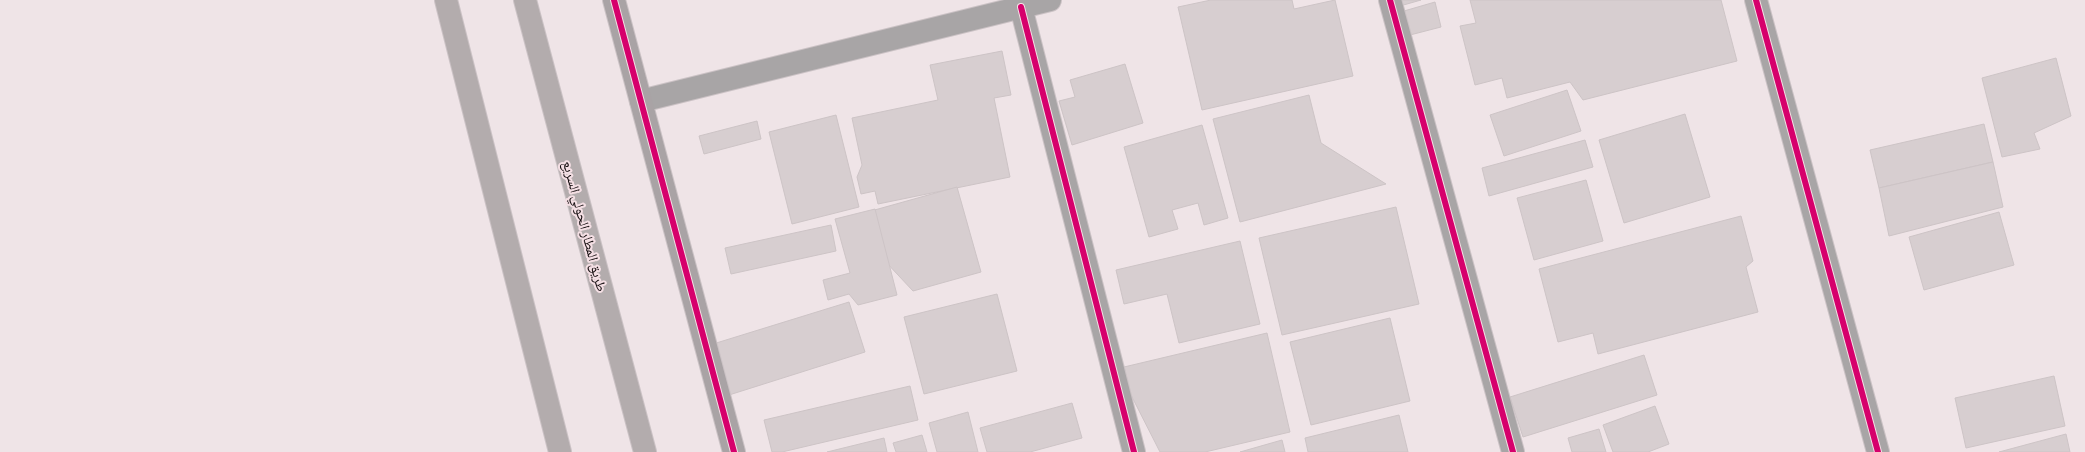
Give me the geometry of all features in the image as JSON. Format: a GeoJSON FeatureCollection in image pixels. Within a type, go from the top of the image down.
{"type":"FeatureCollection","features":[{"type":"Feature","properties":{"kind":"highway"},"geometry":{"type":"LineString","coordinates":[[446,0],[560,452]]}},
{"type":"Feature","properties":{"kind":"highway","name":"طريق المطار الحولي السريع"},"geometry":{"type":"LineString","coordinates":[[526,0],[645,452]]}},
{"type":"Feature","properties":{"kind":"street"},"geometry":{"type":"LineString","coordinates":[[614,0],[734,452]]}},
{"type":"Feature","properties":{"kind":"street"},"geometry":{"type":"LineString","coordinates":[[641,101],[1050,0]]}},
{"type":"Feature","properties":{"kind":"street"},"geometry":{"type":"LineString","coordinates":[[1390,0],[1513,452]]}},
{"type":"Feature","properties":{"kind":"street"},"geometry":{"type":"LineString","coordinates":[[1756,0],[1878,452]]}},
{"type":"Feature","properties":{"kind":"street"},"geometry":{"type":"LineString","coordinates":[[1021,7],[1134,452]]}},
{"type":"Feature","properties":{"kind":"building"},"geometry":{"type":"Polygon","coordinates":[[[1211,0],[1292,0],[1294,9],[1335,0],[1353,76],[1202,110],[1178,7],[1211,0]]]}},
{"type":"Feature","properties":{"kind":"building"},"geometry":{"type":"Polygon","coordinates":[[[1398,0],[1421,0],[1400,6],[1398,0]]]}},
{"type":"Feature","properties":{"kind":"building"},"geometry":{"type":"Polygon","coordinates":[[[1470,0],[1721,0],[1737,61],[1583,100],[1570,82],[1507,98],[1502,78],[1475,85],[1460,26],[1476,23],[1470,0]]]}},
{"type":"Feature","properties":{"kind":"building"},"geometry":{"type":"Polygon","coordinates":[[[1435,2],[1441,27],[1410,35],[1404,11],[1435,2]]]}},
{"type":"Feature","properties":{"kind":"building"},"geometry":{"type":"Polygon","coordinates":[[[1002,51],[1011,95],[994,98],[1010,177],[878,204],[875,191],[861,194],[857,177],[862,165],[852,118],[938,100],[930,65],[1002,51]]]}},
{"type":"Feature","properties":{"kind":"building"},"geometry":{"type":"Polygon","coordinates":[[[2056,58],[2071,116],[2034,133],[2040,149],[2002,157],[1982,78],[2056,58]]]}},
{"type":"Feature","properties":{"kind":"building"},"geometry":{"type":"Polygon","coordinates":[[[1125,64],[1143,123],[1072,145],[1059,101],[1075,97],[1070,80],[1125,64]]]}},
{"type":"Feature","properties":{"kind":"building"},"geometry":{"type":"Polygon","coordinates":[[[1567,90],[1581,131],[1504,156],[1490,115],[1567,90]]]}},
{"type":"Feature","properties":{"kind":"building"},"geometry":{"type":"Polygon","coordinates":[[[1309,95],[1321,143],[1386,184],[1240,222],[1213,119],[1309,95]]]}},
{"type":"Feature","properties":{"kind":"building"},"geometry":{"type":"Polygon","coordinates":[[[1685,114],[1710,197],[1624,223],[1599,140],[1685,114]]]}},
{"type":"Feature","properties":{"kind":"building"},"geometry":{"type":"Polygon","coordinates":[[[836,115],[859,207],[792,224],[769,132],[836,115]]]}},
{"type":"Feature","properties":{"kind":"building"},"geometry":{"type":"Polygon","coordinates":[[[757,121],[761,139],[704,154],[699,136],[757,121]]]}},
{"type":"Feature","properties":{"kind":"building"},"geometry":{"type":"Polygon","coordinates":[[[1984,124],[1993,162],[1879,188],[1870,150],[1984,124]]]}},
{"type":"Feature","properties":{"kind":"building"},"geometry":{"type":"Polygon","coordinates":[[[1202,125],[1228,218],[1204,225],[1198,203],[1172,210],[1178,229],[1149,237],[1124,147],[1202,125]]]}},
{"type":"Feature","properties":{"kind":"building"},"geometry":{"type":"Polygon","coordinates":[[[1585,140],[1593,167],[1489,196],[1482,168],[1585,140]]]}},
{"type":"Feature","properties":{"kind":"building"},"geometry":{"type":"Polygon","coordinates":[[[1993,162],[2003,207],[1889,236],[1879,188],[1993,162]]]}},
{"type":"Feature","properties":{"kind":"building"},"geometry":{"type":"Polygon","coordinates":[[[1586,180],[1603,241],[1534,260],[1517,198],[1586,180]]]}},
{"type":"Feature","properties":{"kind":"building"},"geometry":{"type":"Polygon","coordinates":[[[957,187],[981,272],[913,291],[884,260],[871,211],[957,187]]]}},
{"type":"Feature","properties":{"kind":"building"},"geometry":{"type":"Polygon","coordinates":[[[1396,207],[1419,304],[1282,335],[1259,238],[1396,207]]]}},
{"type":"Feature","properties":{"kind":"building"},"geometry":{"type":"Polygon","coordinates":[[[875,209],[897,295],[858,305],[849,294],[828,300],[823,280],[850,273],[835,219],[875,209]]]}},
{"type":"Feature","properties":{"kind":"building"},"geometry":{"type":"Polygon","coordinates":[[[1999,212],[2014,265],[1924,290],[1909,237],[1999,212]]]}},
{"type":"Feature","properties":{"kind":"building"},"geometry":{"type":"Polygon","coordinates":[[[1741,216],[1753,261],[1746,267],[1758,312],[1598,354],[1593,333],[1558,342],[1539,269],[1741,216]]]}},
{"type":"Feature","properties":{"kind":"building"},"geometry":{"type":"Polygon","coordinates":[[[831,225],[836,251],[731,274],[725,248],[831,225]]]}},
{"type":"Feature","properties":{"kind":"building"},"geometry":{"type":"Polygon","coordinates":[[[1240,241],[1260,324],[1179,343],[1167,294],[1124,304],[1116,270],[1240,241]]]}},
{"type":"Feature","properties":{"kind":"building"},"geometry":{"type":"Polygon","coordinates":[[[997,294],[1017,371],[924,394],[904,317],[997,294]]]}},
{"type":"Feature","properties":{"kind":"building"},"geometry":{"type":"Polygon","coordinates":[[[849,302],[865,352],[729,395],[713,344],[849,302]]]}},
{"type":"Feature","properties":{"kind":"building"},"geometry":{"type":"Polygon","coordinates":[[[1390,318],[1410,401],[1311,425],[1290,342],[1390,318]]]}},
{"type":"Feature","properties":{"kind":"building"},"geometry":{"type":"Polygon","coordinates":[[[1267,333],[1290,432],[1205,452],[1160,452],[1130,393],[1124,367],[1267,333]]]}},
{"type":"Feature","properties":{"kind":"building"},"geometry":{"type":"Polygon","coordinates":[[[1644,355],[1657,395],[1523,437],[1510,397],[1644,355]]]}},
{"type":"Feature","properties":{"kind":"building"},"geometry":{"type":"Polygon","coordinates":[[[2054,376],[2065,426],[1966,448],[1955,398],[2054,376]]]}},
{"type":"Feature","properties":{"kind":"building"},"geometry":{"type":"Polygon","coordinates":[[[910,386],[918,420],[782,452],[772,452],[764,420],[910,386]]]}},
{"type":"Feature","properties":{"kind":"building"},"geometry":{"type":"Polygon","coordinates":[[[1072,403],[1082,438],[1030,452],[987,452],[980,428],[1072,403]]]}},
{"type":"Feature","properties":{"kind":"building"},"geometry":{"type":"Polygon","coordinates":[[[1655,406],[1669,444],[1648,452],[1613,452],[1603,425],[1655,406]]]}},
{"type":"Feature","properties":{"kind":"building"},"geometry":{"type":"Polygon","coordinates":[[[968,412],[978,452],[937,452],[929,423],[968,412]]]}},
{"type":"Feature","properties":{"kind":"building"},"geometry":{"type":"Polygon","coordinates":[[[1399,415],[1408,452],[1308,452],[1305,438],[1399,415]]]}},
{"type":"Feature","properties":{"kind":"building"},"geometry":{"type":"Polygon","coordinates":[[[1599,429],[1606,452],[1572,452],[1568,438],[1599,429]]]}},
{"type":"Feature","properties":{"kind":"building"},"geometry":{"type":"Polygon","coordinates":[[[2066,434],[2070,452],[1999,452],[2066,434]]]}},
{"type":"Feature","properties":{"kind":"building"},"geometry":{"type":"Polygon","coordinates":[[[922,435],[927,452],[896,452],[893,443],[922,435]]]}},
{"type":"Feature","properties":{"kind":"building"},"geometry":{"type":"Polygon","coordinates":[[[884,438],[887,452],[827,452],[884,438]]]}},
{"type":"Feature","properties":{"kind":"building"},"geometry":{"type":"Polygon","coordinates":[[[1282,440],[1285,452],[1240,452],[1282,440]]]}},
{"type":"Feature","properties":{"kind":"cycle path"},"geometry":{"type":"LineString","coordinates":[[614,0],[734,452]]}},
{"type":"Feature","properties":{"kind":"cycle path"},"geometry":{"type":"LineString","coordinates":[[1390,0],[1513,452]]}},
{"type":"Feature","properties":{"kind":"cycle path"},"geometry":{"type":"LineString","coordinates":[[1756,0],[1878,452]]}},
{"type":"Feature","properties":{"kind":"cycle path"},"geometry":{"type":"LineString","coordinates":[[1021,7],[1134,452]]}}]}
